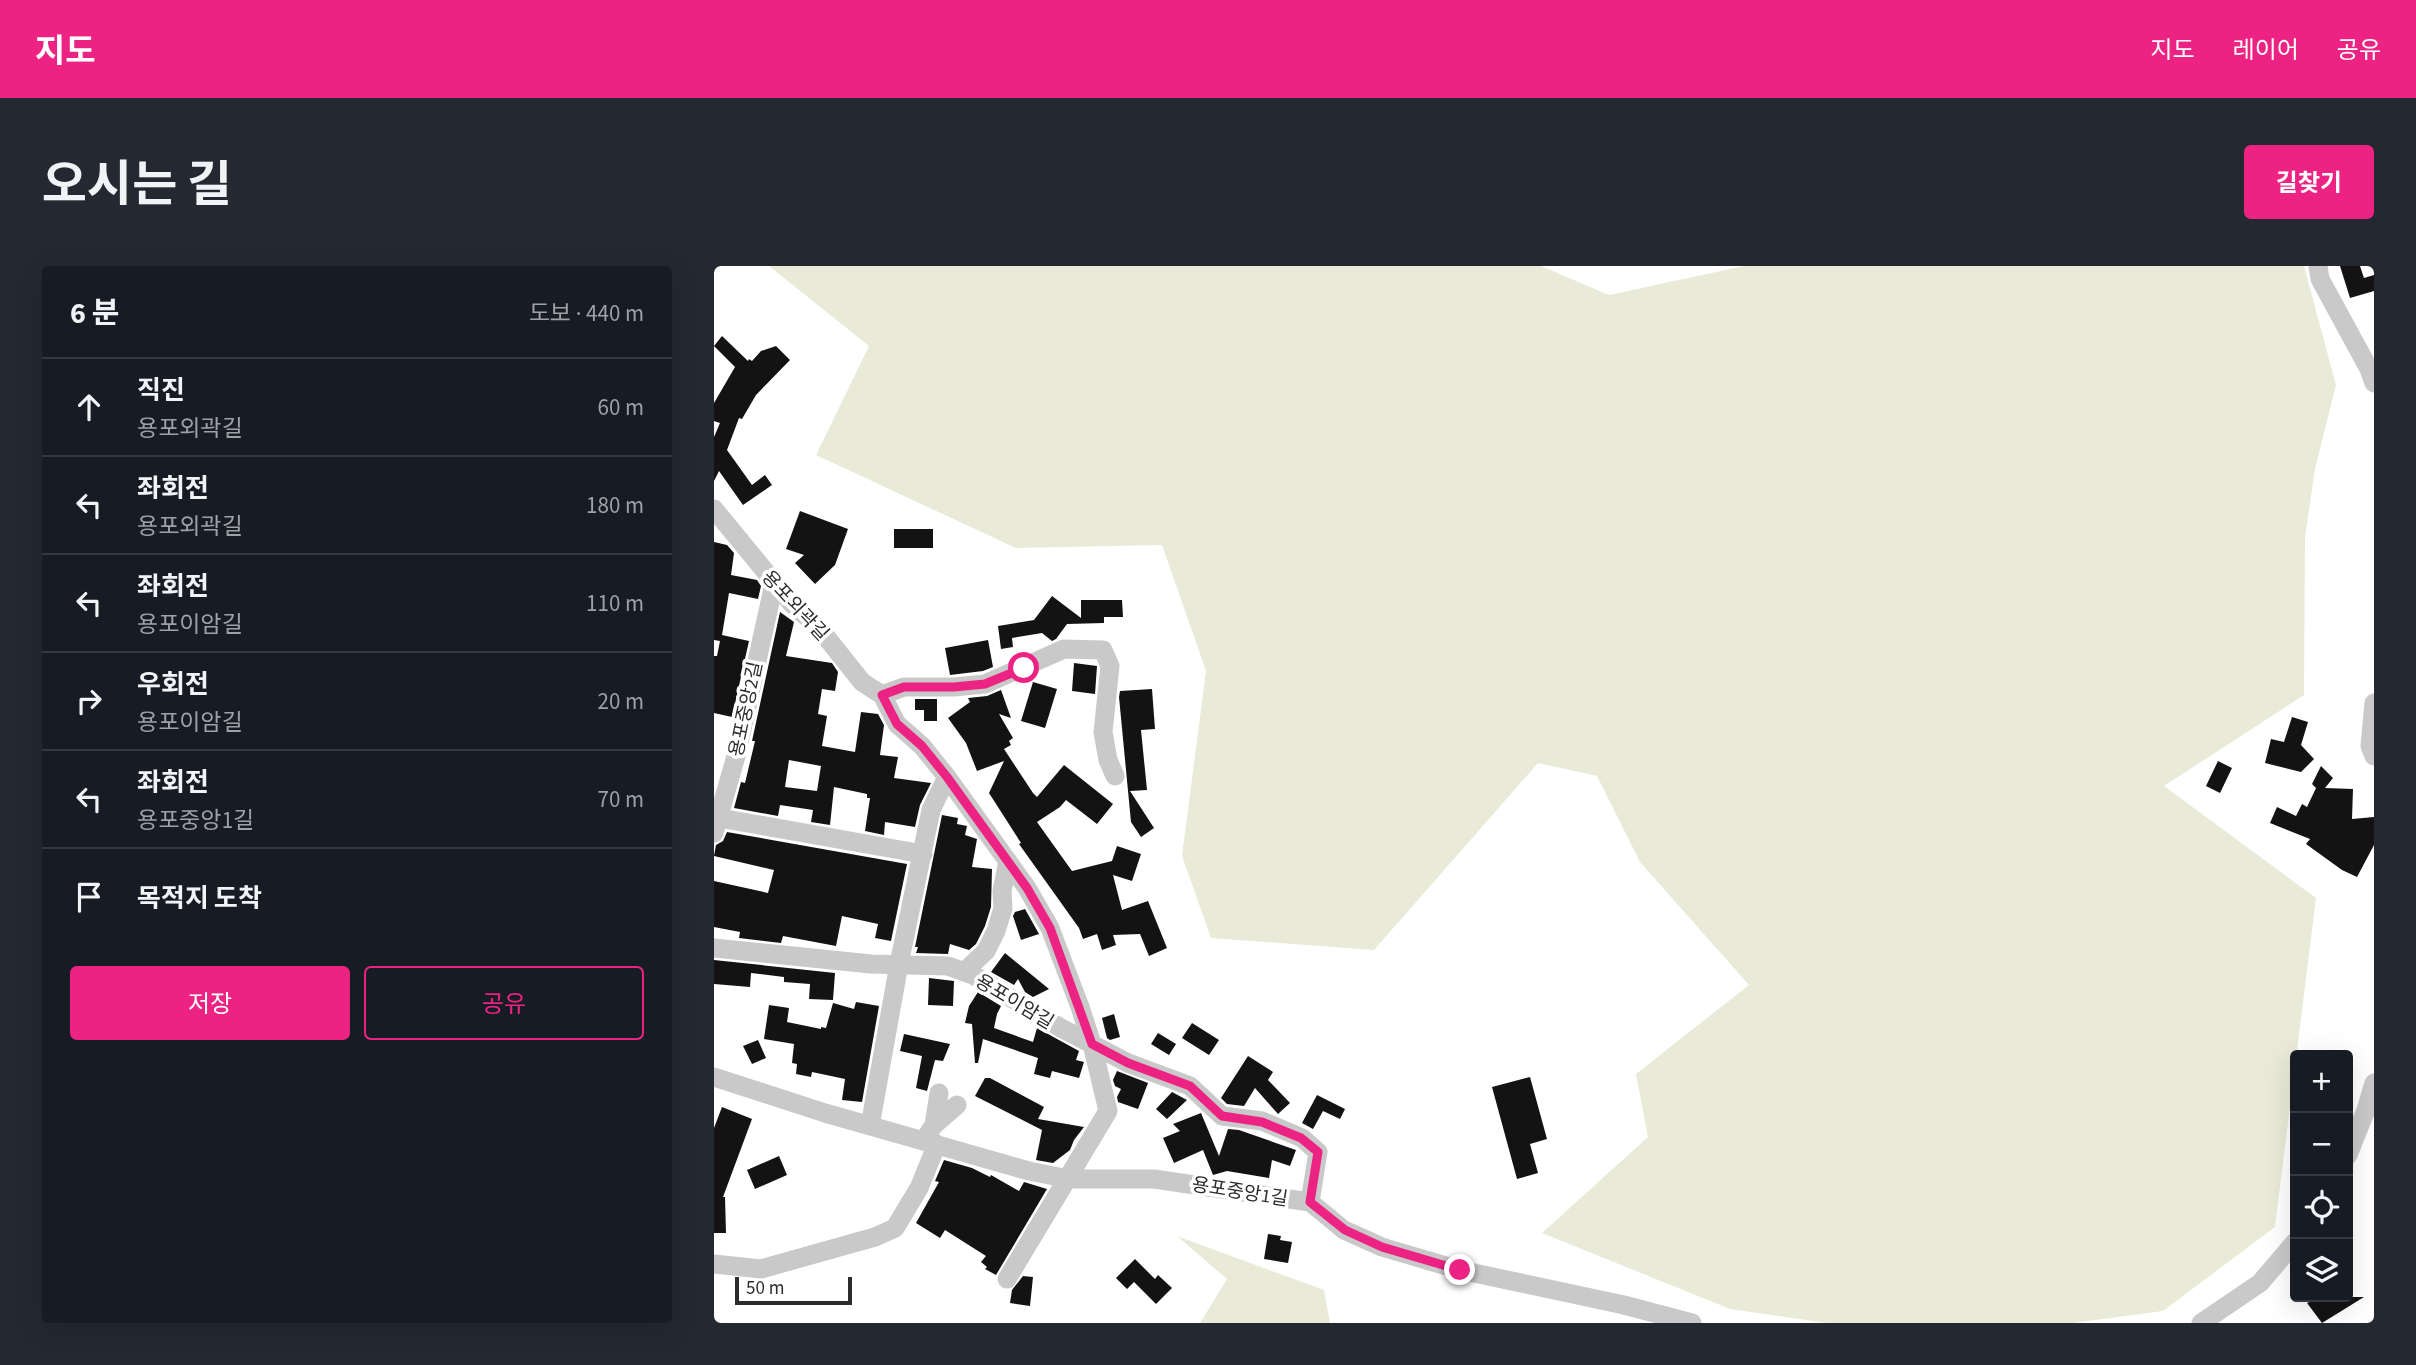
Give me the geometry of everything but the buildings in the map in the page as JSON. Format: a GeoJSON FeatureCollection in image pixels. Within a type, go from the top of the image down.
{"type":"FeatureCollection","features":[{"type":"Feature","properties":{"kind":"street"},"geometry":{"type":"LineString","coordinates":[[2318,266],[2320,279],[2374,383]]}},
{"type":"Feature","properties":{"kind":"street","name":"용포외곽길"},"geometry":{"type":"LineString","coordinates":[[714,509],[774,584],[819,628],[862,682],[882,695],[897,724],[922,746],[1008,861],[1050,928],[1092,1044],[1108,1111],[1069,1179]]}},
{"type":"Feature","properties":{"kind":"street","name":"용포중앙2길"},"geometry":{"type":"LineString","coordinates":[[716,822],[736,755],[774,584]]}},
{"type":"Feature","properties":{"kind":"street"},"geometry":{"type":"LineString","coordinates":[[882,695],[904,687],[985,684],[1064,649],[1103,650],[1110,666],[1103,732],[1108,760],[1115,775]]}},
{"type":"Feature","properties":{"kind":"street"},"geometry":{"type":"LineString","coordinates":[[2374,703],[2370,746],[2374,756]]}},
{"type":"Feature","properties":{"kind":"street"},"geometry":{"type":"LineString","coordinates":[[870,1126],[899,964],[931,810],[947,777]]}},
{"type":"Feature","properties":{"kind":"street"},"geometry":{"type":"LineString","coordinates":[[716,822],[923,854]]}},
{"type":"Feature","properties":{"kind":"street"},"geometry":{"type":"LineString","coordinates":[[964,972],[986,951],[996,931],[1003,908],[1002,891],[1008,861]]}},
{"type":"Feature","properties":{"kind":"street","name":"용포이암길"},"geometry":{"type":"LineString","coordinates":[[714,948],[858,963],[948,966],[964,972],[1128,1063],[1190,1086],[1222,1116],[1262,1122],[1301,1138],[1318,1152],[1310,1202]]}},
{"type":"Feature","properties":{"kind":"street","name":"용포중앙1길"},"geometry":{"type":"LineString","coordinates":[[714,1077],[870,1126],[932,1136],[1029,1171],[1069,1179],[1154,1179],[1310,1202],[1345,1230],[1382,1247],[1460,1270],[1624,1305],[1692,1323]]}},
{"type":"Feature","properties":{"kind":"street"},"geometry":{"type":"LineString","coordinates":[[2353,1142],[2374,1083]]}},
{"type":"Feature","properties":{"kind":"street"},"geometry":{"type":"LineString","coordinates":[[714,1264],[761,1269],[875,1237],[895,1228],[919,1188],[939,1093]]}},
{"type":"Feature","properties":{"kind":"street"},"geometry":{"type":"LineString","coordinates":[[932,1136],[957,1105]]}},
{"type":"Feature","properties":{"kind":"street"},"geometry":{"type":"LineString","coordinates":[[1007,1279],[1069,1179]]}},
{"type":"Feature","properties":{"kind":"street"},"geometry":{"type":"LineString","coordinates":[[2201,1323],[2259,1283],[2290,1248]]}},
{"type":"Feature","properties":{"kind":"green space"},"geometry":{"type":"Polygon","coordinates":[[[769,266],[1541,266],[1609,295],[1744,266],[2304,266],[2336,385],[2315,469],[2305,537],[2304,695],[2164,786],[2316,898],[2297,1050],[2290,1050],[2290,1107],[2275,1227],[2163,1311],[2073,1323],[1827,1323],[1730,1309],[1542,1233],[1648,1137],[1636,1074],[1749,985],[1640,862],[1597,776],[1538,763],[1374,950],[1211,938],[1182,856],[1206,671],[1162,545],[1016,548],[816,455],[869,346],[769,266]]]}},
{"type":"Feature","properties":{"kind":"green space"},"geometry":{"type":"Polygon","coordinates":[[[1177,1236],[1324,1290],[1330,1323],[1200,1323],[1227,1279],[1177,1236]]]}},
{"type":"Feature","properties":{"kind":"route"},"geometry":{"type":"LineString","coordinates":[[1024,668],[985,684],[904,687],[882,695],[897,724],[922,746],[947,777],[1027,888],[1050,928],[1092,1044],[1128,1063],[1190,1086],[1222,1116],[1262,1122],[1301,1138],[1318,1152],[1310,1202],[1345,1230],[1382,1247],[1460,1270]]}}]}
